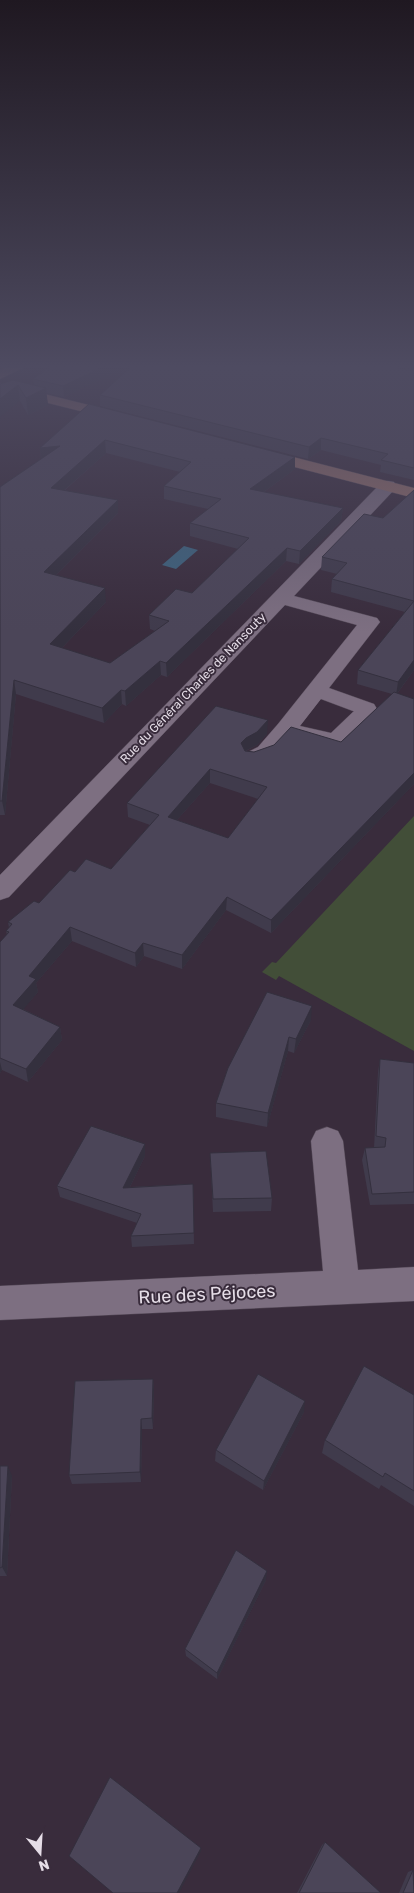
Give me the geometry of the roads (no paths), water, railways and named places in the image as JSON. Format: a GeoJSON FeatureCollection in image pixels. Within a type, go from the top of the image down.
{"type":"FeatureCollection","features":[{"type":"Feature","properties":{"kind":"main road"},"geometry":{"type":"LineString","coordinates":[[267,455],[414,493]]}},
{"type":"Feature","properties":{"kind":"street","name":"Rue du Général Charles de Nansouty"},"geometry":{"type":"LineString","coordinates":[[0,891],[388,486]]}},
{"type":"Feature","properties":{"kind":"street"},"geometry":{"type":"LineString","coordinates":[[254,758],[266,752],[286,729],[318,691],[370,622],[280,598]]}},
{"type":"Feature","properties":{"kind":"street"},"geometry":{"type":"LineString","coordinates":[[286,729],[336,741],[366,709],[318,691]]}},
{"type":"Feature","properties":{"kind":"street"},"geometry":{"type":"LineString","coordinates":[[326,1140],[342,1288]]}},
{"type":"Feature","properties":{"kind":"street","name":"Rue des Péjoces"},"geometry":{"type":"LineString","coordinates":[[0,1303],[414,1284]]}},
{"type":"Feature","properties":{"kind":"water"},"geometry":{"type":"Polygon","coordinates":[[[184,546],[198,550],[176,569],[162,565],[184,546]]]}}]}
